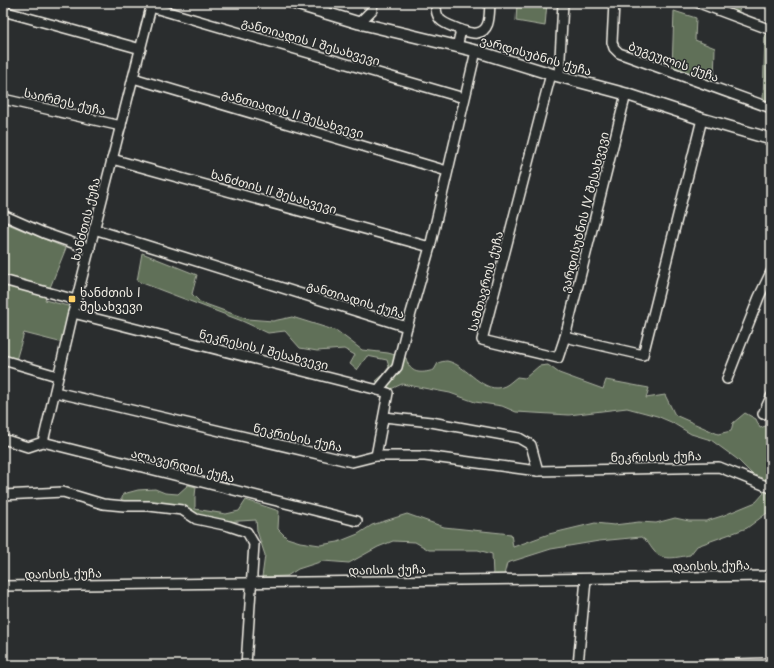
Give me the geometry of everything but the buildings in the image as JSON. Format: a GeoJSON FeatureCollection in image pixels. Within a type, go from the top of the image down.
{"type":"FeatureCollection","features":[{"type":"Feature","properties":{"kind":"street","name":"ვარდისუბნის ქუჩა"},"geometry":{"type":"LineString","coordinates":[[294,3],[359,23],[476,51],[555,75],[626,94],[702,119],[771,139]]}},
{"type":"Feature","properties":{"kind":"street"},"geometry":{"type":"LineString","coordinates":[[359,23],[372,10],[373,3]]}},
{"type":"Feature","properties":{"kind":"street"},"geometry":{"type":"LineString","coordinates":[[436,3],[438,18],[444,23],[461,30],[477,33],[489,24],[490,3]]}},
{"type":"Feature","properties":{"kind":"street"},"geometry":{"type":"LineString","coordinates":[[555,75],[563,3]]}},
{"type":"Feature","properties":{"kind":"street","name":"ბუგეულის ქუჩა"},"geometry":{"type":"LineString","coordinates":[[614,3],[612,42],[614,48],[619,53],[771,108]]}},
{"type":"Feature","properties":{"kind":"street"},"geometry":{"type":"LineString","coordinates":[[699,3],[771,30]]}},
{"type":"Feature","properties":{"kind":"street","name":"ხანძთის ქუჩა"},"geometry":{"type":"LineString","coordinates":[[43,442],[76,300],[152,5]]}},
{"type":"Feature","properties":{"kind":"street","name":"განთიადის I შესახვევი"},"geometry":{"type":"LineString","coordinates":[[152,5],[464,98]]}},
{"type":"Feature","properties":{"kind":"street"},"geometry":{"type":"LineString","coordinates":[[3,11],[141,49]]}},
{"type":"Feature","properties":{"kind":"street"},"geometry":{"type":"LineString","coordinates":[[457,46],[461,30]]}},
{"type":"Feature","properties":{"kind":"street","name":"განთიადის ქუჩა"},"geometry":{"type":"LineString","coordinates":[[94,229],[407,327],[430,247],[476,51]]}},
{"type":"Feature","properties":{"kind":"street","name":"სამთავროს ქუჩა"},"geometry":{"type":"LineString","coordinates":[[555,75],[482,340],[558,358],[565,337]]}},
{"type":"Feature","properties":{"kind":"street","name":"განთიადის II შესახვევი"},"geometry":{"type":"LineString","coordinates":[[133,78],[447,171]]}},
{"type":"Feature","properties":{"kind":"street","name":"ვარდისუბნის IV შესახვევი"},"geometry":{"type":"LineString","coordinates":[[565,337],[626,94]]}},
{"type":"Feature","properties":{"kind":"street","name":"საირმეს ქუჩა"},"geometry":{"type":"LineString","coordinates":[[3,99],[121,126]]}},
{"type":"Feature","properties":{"kind":"street"},"geometry":{"type":"LineString","coordinates":[[565,337],[643,355],[702,119]]}},
{"type":"Feature","properties":{"kind":"street","name":"ხანძთის II შესახვევი"},"geometry":{"type":"LineString","coordinates":[[112,159],[430,247]]}},
{"type":"Feature","properties":{"kind":"street"},"geometry":{"type":"LineString","coordinates":[[3,215],[44,233],[90,249]]}},
{"type":"Feature","properties":{"kind":"street"},"geometry":{"type":"LineString","coordinates":[[728,379],[759,297],[771,272]]}},
{"type":"Feature","properties":{"kind":"street"},"geometry":{"type":"LineString","coordinates":[[3,280],[76,300]]}},
{"type":"Feature","properties":{"kind":"street","name":"ნეკრესის I შესახვევი"},"geometry":{"type":"LineString","coordinates":[[73,313],[378,390]]}},
{"type":"Feature","properties":{"kind":"street"},"geometry":{"type":"LineString","coordinates":[[376,456],[388,394],[378,390],[397,367],[407,327]]}},
{"type":"Feature","properties":{"kind":"street"},"geometry":{"type":"LineString","coordinates":[[3,360],[58,376]]}},
{"type":"Feature","properties":{"kind":"street","name":"ნეკრისის ქუჩა"},"geometry":{"type":"LineString","coordinates":[[55,392],[352,462],[376,456],[425,456],[538,471],[719,467],[771,488]]}},
{"type":"Feature","properties":{"kind":"street"},"geometry":{"type":"LineString","coordinates":[[763,414],[771,397]]}},
{"type":"Feature","properties":{"kind":"street"},"geometry":{"type":"LineString","coordinates":[[384,416],[431,422],[519,438],[531,445],[538,471]]}},
{"type":"Feature","properties":{"kind":"street","name":"ალავერდის ქუჩა"},"geometry":{"type":"LineString","coordinates":[[3,439],[28,447],[43,442],[357,521]]}},
{"type":"Feature","properties":{"kind":"street"},"geometry":{"type":"LineString","coordinates":[[3,495],[63,492],[103,504],[149,506],[182,510],[196,519],[247,532],[254,544],[253,582],[246,665]]}},
{"type":"Feature","properties":{"kind":"street","name":"დაისის ქუჩა"},"geometry":{"type":"LineString","coordinates":[[3,586],[771,576]]}},
{"type":"Feature","properties":{"kind":"street"},"geometry":{"type":"LineString","coordinates":[[578,665],[586,579]]}},
{"type":"Feature","properties":{"kind":"street"},"geometry":{"type":"LineString","coordinates":[[696,665],[771,663]]}},
{"type":"Feature","properties":{"kind":"green space"},"geometry":{"type":"Polygon","coordinates":[[[517,3],[547,3],[545,26],[516,21],[517,3]]]}},
{"type":"Feature","properties":{"kind":"green space"},"geometry":{"type":"Polygon","coordinates":[[[715,3],[741,3],[738,15],[714,5],[715,3]]]}},
{"type":"Feature","properties":{"kind":"green space"},"geometry":{"type":"Polygon","coordinates":[[[674,11],[696,18],[695,40],[715,48],[714,84],[672,69],[674,11]]]}},
{"type":"Feature","properties":{"kind":"green space"},"geometry":{"type":"Polygon","coordinates":[[[765,33],[771,35],[771,103],[763,100],[765,33]]]}},
{"type":"Feature","properties":{"kind":"green space"},"geometry":{"type":"Polygon","coordinates":[[[3,222],[66,248],[45,300],[72,307],[63,343],[24,333],[14,367],[3,364],[3,222]]]}},
{"type":"Feature","properties":{"kind":"green space"},"geometry":{"type":"Polygon","coordinates":[[[142,253],[197,275],[192,294],[200,302],[247,319],[273,321],[292,317],[337,331],[362,350],[388,353],[406,358],[410,367],[416,372],[434,370],[438,363],[447,361],[462,368],[483,384],[497,388],[505,386],[517,377],[525,378],[539,366],[548,365],[559,373],[603,389],[606,380],[649,388],[646,398],[665,395],[675,415],[718,434],[731,431],[733,423],[745,413],[756,419],[760,428],[771,424],[771,441],[768,445],[765,459],[771,470],[771,510],[747,528],[697,546],[690,555],[675,558],[661,557],[641,537],[599,541],[551,549],[507,563],[504,575],[493,575],[492,554],[478,550],[429,550],[415,542],[393,541],[378,547],[349,563],[323,561],[298,569],[287,576],[262,577],[265,555],[257,531],[256,520],[223,522],[195,514],[184,506],[121,502],[123,494],[138,490],[155,489],[165,493],[178,494],[188,485],[196,487],[195,509],[226,514],[239,511],[246,500],[279,511],[278,529],[287,538],[300,542],[320,545],[338,542],[358,534],[372,525],[407,514],[444,527],[511,534],[513,547],[549,534],[595,523],[614,525],[639,522],[656,523],[675,518],[689,521],[706,521],[756,502],[764,493],[752,474],[737,459],[711,440],[691,434],[671,422],[657,416],[627,408],[569,415],[516,412],[502,406],[475,402],[450,393],[402,384],[391,389],[376,381],[389,367],[387,360],[367,356],[357,370],[350,364],[355,355],[344,349],[317,351],[300,348],[285,331],[268,333],[242,321],[137,281],[142,253]]]}},
{"type":"Feature","properties":{"kind":"place","name":"ხანძთის I შესახვევი"},"geometry":{"type":"Point","coordinates":[72,299]}}]}
